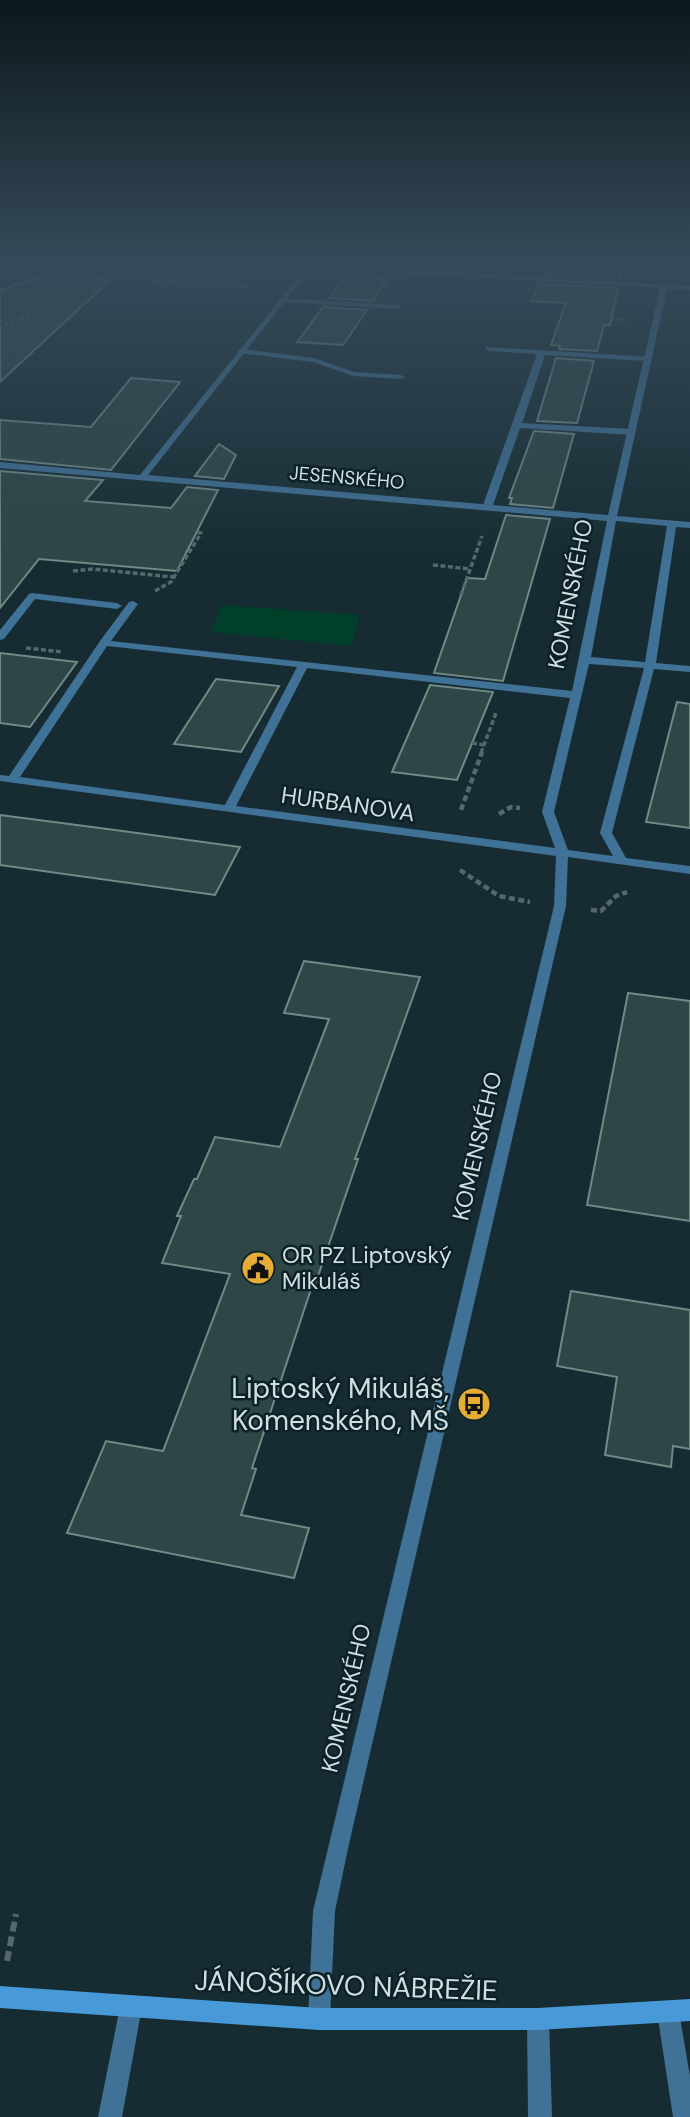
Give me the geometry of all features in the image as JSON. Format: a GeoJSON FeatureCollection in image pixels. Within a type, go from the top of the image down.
{"type":"FeatureCollection","features":[{"type":"Feature","properties":{"kind":"main road","name":"JÁNOŠÍKOVO NÁBREŽIE"},"geometry":{"type":"LineString","coordinates":[[1,1997],[319,2019],[538,2019],[679,2011]]}},
{"type":"Feature","properties":{"kind":"street"},"geometry":{"type":"LineString","coordinates":[[144,476],[230,366]]}},
{"type":"Feature","properties":{"kind":"street"},"geometry":{"type":"LineString","coordinates":[[330,366],[353,374],[401,377]]}},
{"type":"Feature","properties":{"kind":"street"},"geometry":{"type":"LineString","coordinates":[[489,508],[537,366]]}},
{"type":"Feature","properties":{"kind":"street","name":"KOMENSKÉHO"},"geometry":{"type":"LineString","coordinates":[[319,2019],[324,1911],[560,906],[562,851],[548,812],[585,660],[646,366]]}},
{"type":"Feature","properties":{"kind":"street"},"geometry":{"type":"LineString","coordinates":[[517,425],[632,432]]}},
{"type":"Feature","properties":{"kind":"street","name":"JESENSKÉHO"},"geometry":{"type":"LineString","coordinates":[[0,465],[690,525]]}},
{"type":"Feature","properties":{"kind":"street"},"geometry":{"type":"LineString","coordinates":[[621,859],[606,833],[650,666],[672,524]]}},
{"type":"Feature","properties":{"kind":"street"},"geometry":{"type":"LineString","coordinates":[[0,637],[32,597],[117,606]]}},
{"type":"Feature","properties":{"kind":"street"},"geometry":{"type":"LineString","coordinates":[[6,779],[133,604]]}},
{"type":"Feature","properties":{"kind":"street"},"geometry":{"type":"LineString","coordinates":[[104,643],[576,695]]}},
{"type":"Feature","properties":{"kind":"street"},"geometry":{"type":"LineString","coordinates":[[585,660],[690,669]]}},
{"type":"Feature","properties":{"kind":"street"},"geometry":{"type":"LineString","coordinates":[[229,809],[303,666]]}},
{"type":"Feature","properties":{"kind":"street","name":"HURBANOVA"},"geometry":{"type":"LineString","coordinates":[[6,779],[690,870]]}},
{"type":"Feature","properties":{"kind":"street"},"geometry":{"type":"LineString","coordinates":[[110,2117],[131,2007]]}},
{"type":"Feature","properties":{"kind":"street"},"geometry":{"type":"LineString","coordinates":[[679,2011],[685,2117]]}},
{"type":"Feature","properties":{"kind":"street"},"geometry":{"type":"LineString","coordinates":[[538,2019],[540,2117]]}},
{"type":"Feature","properties":{"kind":"path"},"geometry":{"type":"LineString","coordinates":[[461,595],[489,508]]}},
{"type":"Feature","properties":{"kind":"path"},"geometry":{"type":"LineString","coordinates":[[133,604],[171,582],[201,533],[197,532]]}},
{"type":"Feature","properties":{"kind":"path"},"geometry":{"type":"LineString","coordinates":[[433,565],[470,569]]}},
{"type":"Feature","properties":{"kind":"path"},"geometry":{"type":"LineString","coordinates":[[13,646],[95,656]]}},
{"type":"Feature","properties":{"kind":"path"},"geometry":{"type":"LineString","coordinates":[[457,821],[505,688]]}},
{"type":"Feature","properties":{"kind":"path"},"geometry":{"type":"LineString","coordinates":[[472,743],[485,744]]}},
{"type":"Feature","properties":{"kind":"path"},"geometry":{"type":"LineString","coordinates":[[1,1997],[16,1914]]}},
{"type":"Feature","properties":{"kind":"green space"},"geometry":{"type":"Polygon","coordinates":[[[222,605],[360,615],[351,646],[211,632],[222,605]]]}},
{"type":"Feature","properties":{"kind":"building"},"geometry":{"type":"Polygon","coordinates":[[[0,366],[17,366],[0,382],[0,366]]]}},
{"type":"Feature","properties":{"kind":"building"},"geometry":{"type":"Polygon","coordinates":[[[554,366],[593,366],[577,423],[537,421],[554,366]]]}},
{"type":"Feature","properties":{"kind":"building"},"geometry":{"type":"Polygon","coordinates":[[[131,378],[180,382],[111,470],[0,459],[0,420],[91,427],[131,378]]]}},
{"type":"Feature","properties":{"kind":"building"},"geometry":{"type":"Polygon","coordinates":[[[534,431],[574,434],[553,508],[510,504],[512,498],[509,498],[534,431]]]}},
{"type":"Feature","properties":{"kind":"building"},"geometry":{"type":"Polygon","coordinates":[[[219,444],[236,455],[224,479],[195,476],[219,444]]]}},
{"type":"Feature","properties":{"kind":"building"},"geometry":{"type":"Polygon","coordinates":[[[0,471],[103,480],[85,501],[171,508],[187,487],[218,490],[177,571],[39,559],[0,608],[0,471]]]}},
{"type":"Feature","properties":{"kind":"building"},"geometry":{"type":"Polygon","coordinates":[[[506,515],[550,519],[503,681],[434,673],[467,578],[485,579],[506,515]]]}},
{"type":"Feature","properties":{"kind":"building"},"geometry":{"type":"Polygon","coordinates":[[[0,653],[77,662],[30,727],[0,723],[0,653]]]}},
{"type":"Feature","properties":{"kind":"building"},"geometry":{"type":"Polygon","coordinates":[[[216,679],[279,686],[241,752],[174,744],[216,679]]]}},
{"type":"Feature","properties":{"kind":"building"},"geometry":{"type":"Polygon","coordinates":[[[430,685],[493,692],[457,780],[392,772],[430,685]]]}},
{"type":"Feature","properties":{"kind":"building"},"geometry":{"type":"Polygon","coordinates":[[[677,702],[690,704],[690,828],[646,822],[677,702]]]}},
{"type":"Feature","properties":{"kind":"building"},"geometry":{"type":"Polygon","coordinates":[[[0,815],[240,847],[215,895],[0,865],[0,815]]]}},
{"type":"Feature","properties":{"kind":"building","name":"OR PZ Liptovský Mikuláš"},"geometry":{"type":"Polygon","coordinates":[[[304,961],[420,977],[355,1159],[358,1159],[314,1288],[311,1289],[252,1468],[256,1469],[241,1515],[309,1528],[294,1578],[67,1533],[106,1441],[163,1451],[230,1274],[162,1263],[181,1216],[177,1216],[215,1137],[280,1147],[329,1019],[284,1013],[304,961]]]}},
{"type":"Feature","properties":{"kind":"building"},"geometry":{"type":"Polygon","coordinates":[[[628,993],[690,1001],[690,1221],[587,1205],[628,993]]]}},
{"type":"Feature","properties":{"kind":"building"},"geometry":{"type":"Polygon","coordinates":[[[571,1291],[690,1310],[690,1449],[673,1446],[671,1467],[605,1455],[617,1377],[557,1366],[571,1291]]]}},
{"type":"Feature","properties":{"kind":"place","name":"OR PZ Liptovský Mikuláš"},"geometry":{"type":"Point","coordinates":[258,1268]}},
{"type":"Feature","properties":{"kind":"place","name":"Liptoský Mikuláš, Komenského, MŠ"},"geometry":{"type":"Point","coordinates":[474,1404]}}]}
